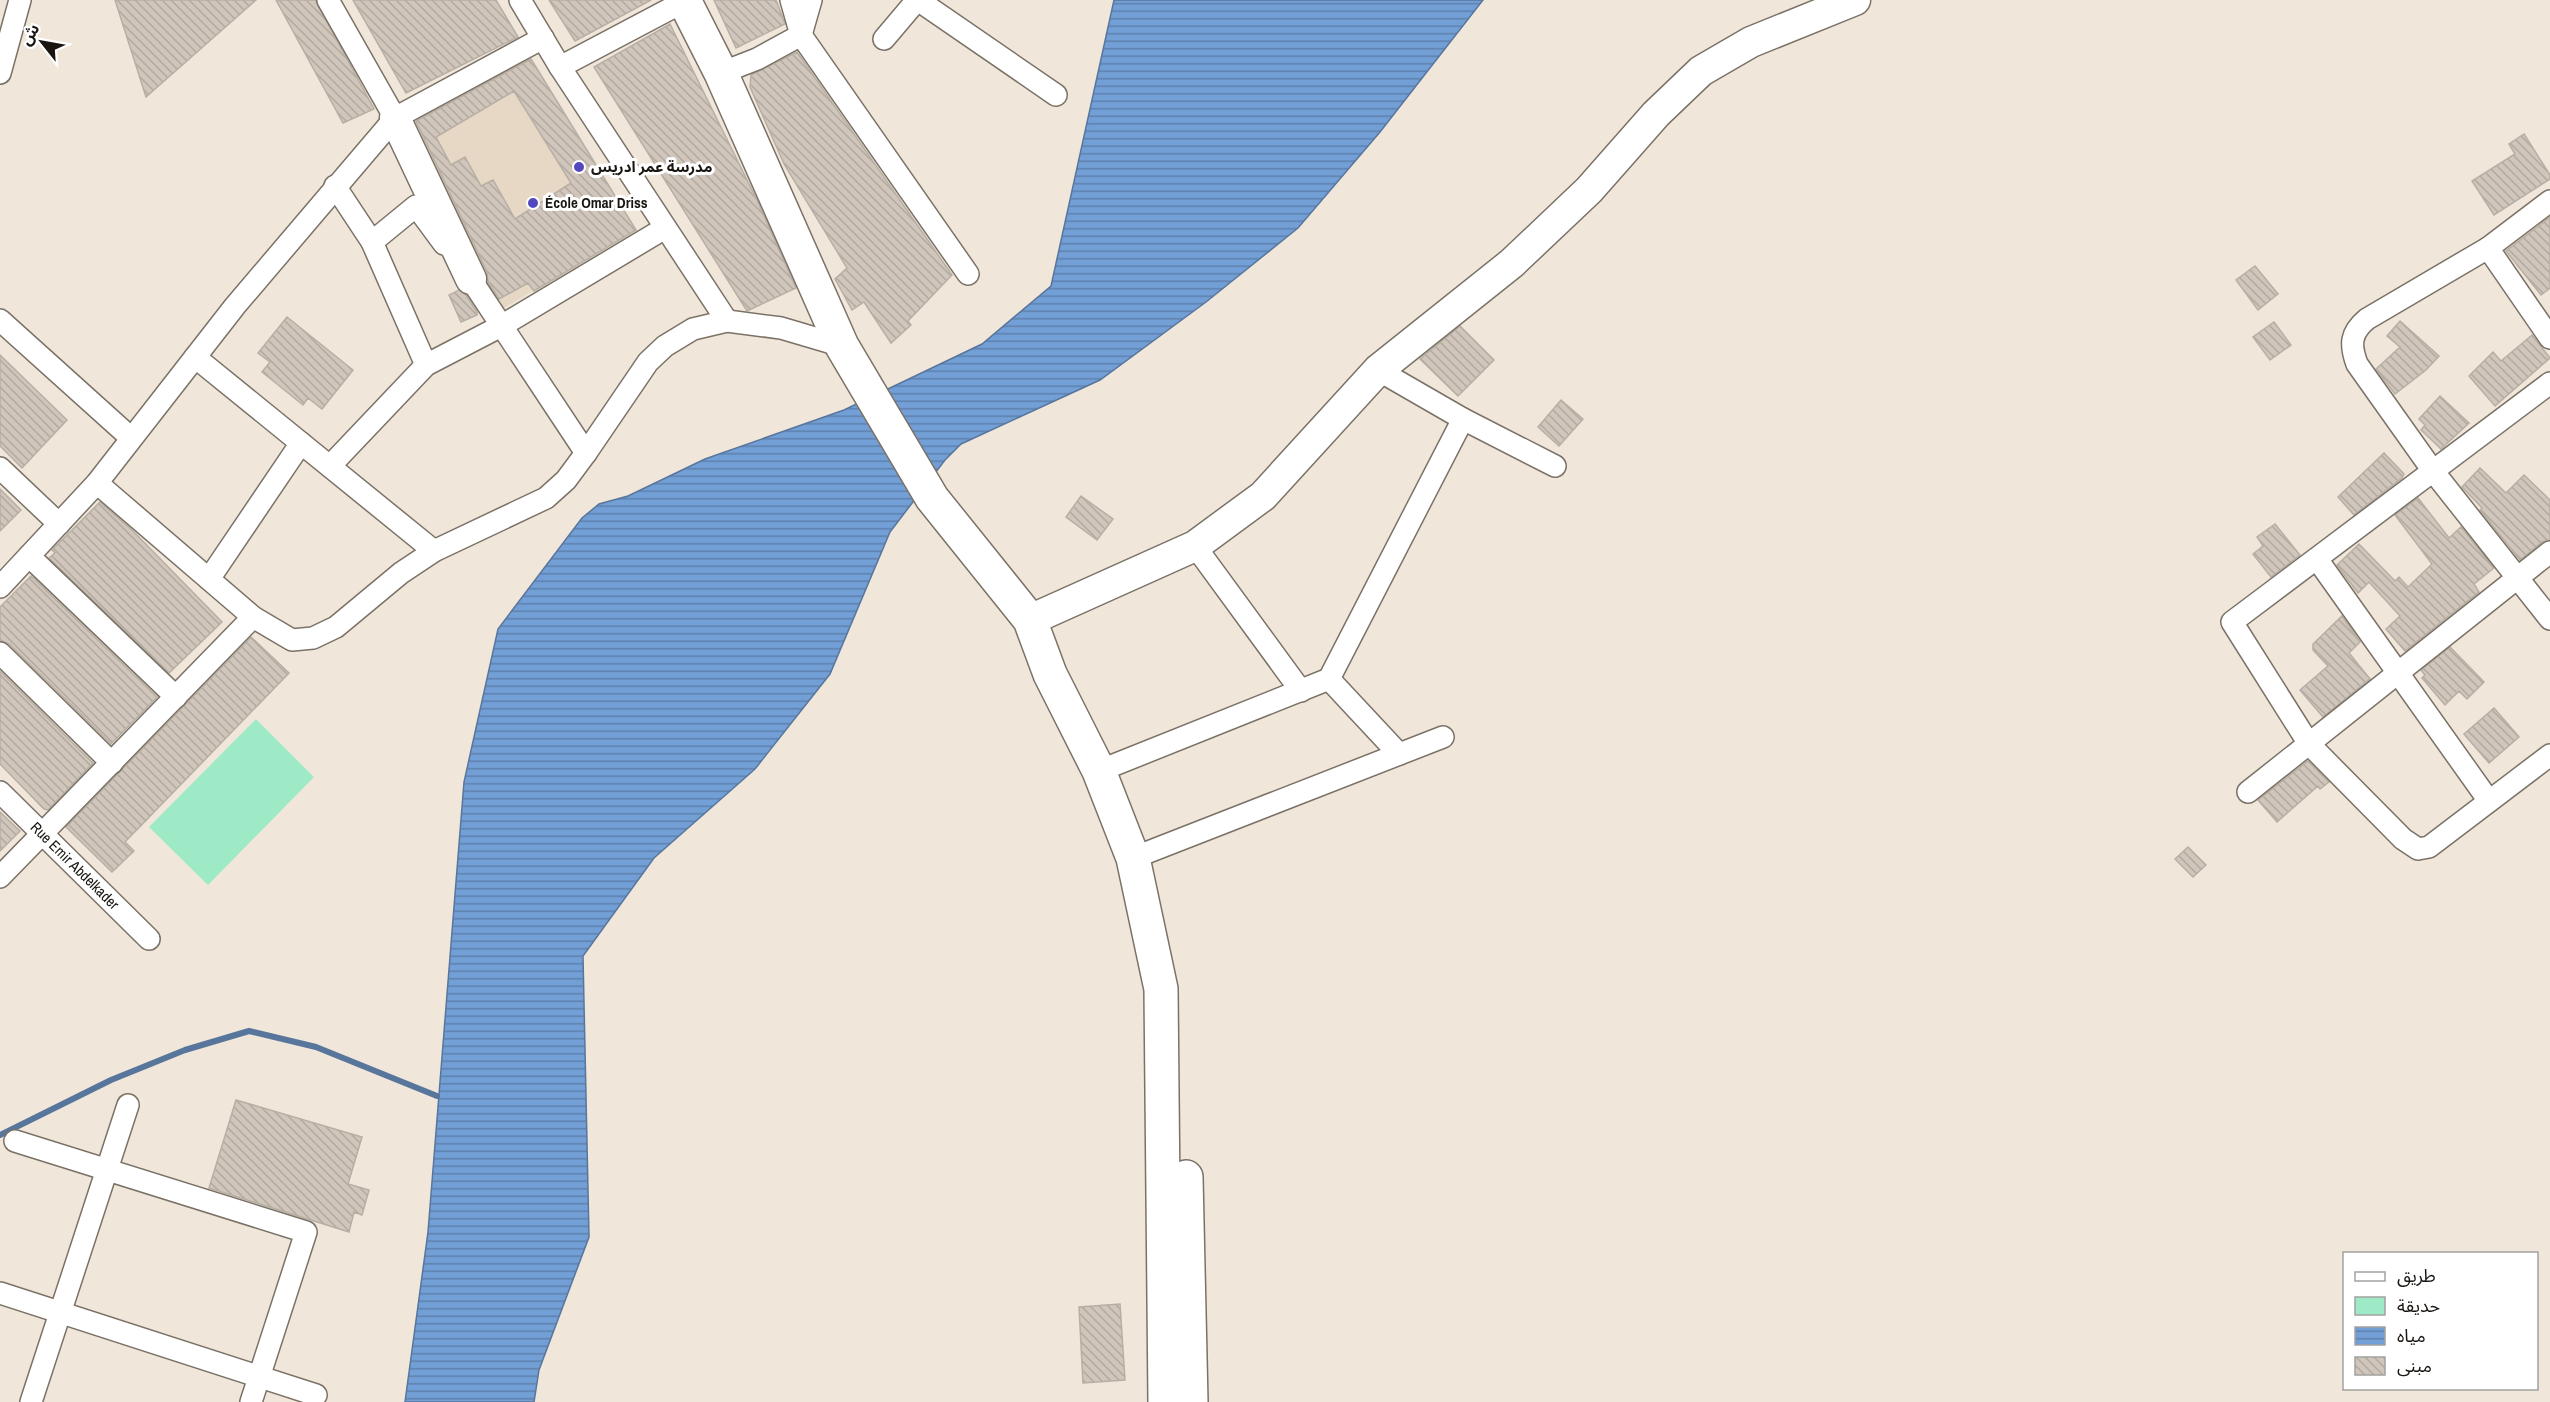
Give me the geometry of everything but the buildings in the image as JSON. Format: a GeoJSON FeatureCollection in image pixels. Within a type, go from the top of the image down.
{"type":"FeatureCollection","features":[{"type":"Feature","properties":{"kind":"main road"},"geometry":{"type":"LineString","coordinates":[[685,0],[721,73],[845,353],[932,498],[1035,631],[1050,674],[1108,768],[1143,854],[1172,987],[1176,1302],[1165,1402]]}},
{"type":"Feature","properties":{"kind":"main road"},"geometry":{"type":"LineString","coordinates":[[1035,631],[1195,546],[1263,496],[1378,370],[1512,263],[1590,190],[1656,114],[1701,71],[1751,42],[1855,0]]}},
{"type":"Feature","properties":{"kind":"main road"},"geometry":{"type":"LineString","coordinates":[[395,118],[471,279]]}},
{"type":"Feature","properties":{"kind":"main road"},"geometry":{"type":"LineString","coordinates":[[1176,1302],[1191,1402]]}},
{"type":"Feature","properties":{"kind":"street"},"geometry":{"type":"LineString","coordinates":[[0,74],[3,45],[20,0]]}},
{"type":"Feature","properties":{"kind":"street"},"geometry":{"type":"LineString","coordinates":[[328,0],[395,118]]}},
{"type":"Feature","properties":{"kind":"street"},"geometry":{"type":"LineString","coordinates":[[520,0],[561,67],[727,321]]}},
{"type":"Feature","properties":{"kind":"street"},"geometry":{"type":"LineString","coordinates":[[561,67],[685,0]]}},
{"type":"Feature","properties":{"kind":"street"},"geometry":{"type":"LineString","coordinates":[[791,0],[801,35],[968,273]]}},
{"type":"Feature","properties":{"kind":"street"},"geometry":{"type":"LineString","coordinates":[[721,73],[757,59],[801,35],[811,0]]}},
{"type":"Feature","properties":{"kind":"street"},"geometry":{"type":"LineString","coordinates":[[884,39],[917,0],[1056,94]]}},
{"type":"Feature","properties":{"kind":"street"},"geometry":{"type":"LineString","coordinates":[[0,587],[97,483],[195,357],[335,186],[395,118],[543,38]]}},
{"type":"Feature","properties":{"kind":"street"},"geometry":{"type":"LineString","coordinates":[[335,186],[372,242],[426,364]]}},
{"type":"Feature","properties":{"kind":"street"},"geometry":{"type":"LineString","coordinates":[[2550,201],[2488,248],[2367,320],[2356,329],[2351,349],[2357,364],[2433,471],[2550,619]]}},
{"type":"Feature","properties":{"kind":"street"},"geometry":{"type":"LineString","coordinates":[[372,242],[416,206],[503,325],[586,453]]}},
{"type":"Feature","properties":{"kind":"street"},"geometry":{"type":"LineString","coordinates":[[330,466],[426,364],[503,325],[666,228]]}},
{"type":"Feature","properties":{"kind":"street"},"geometry":{"type":"LineString","coordinates":[[2488,248],[2550,338]]}},
{"type":"Feature","properties":{"kind":"street"},"geometry":{"type":"LineString","coordinates":[[0,321],[131,438]]}},
{"type":"Feature","properties":{"kind":"street"},"geometry":{"type":"LineString","coordinates":[[97,483],[253,617],[292,639],[313,638],[336,627],[401,573],[434,551],[546,498],[566,480],[648,362],[664,346],[693,329],[727,321],[781,328],[845,353]]}},
{"type":"Feature","properties":{"kind":"street"},"geometry":{"type":"LineString","coordinates":[[195,357],[434,551]]}},
{"type":"Feature","properties":{"kind":"street"},"geometry":{"type":"LineString","coordinates":[[1378,370],[1463,419],[1555,466]]}},
{"type":"Feature","properties":{"kind":"street"},"geometry":{"type":"LineString","coordinates":[[2550,383],[2232,622],[2309,744],[2403,839],[2418,849],[2429,847],[2550,755]]}},
{"type":"Feature","properties":{"kind":"street"},"geometry":{"type":"LineString","coordinates":[[1108,768],[1329,679],[1463,419]]}},
{"type":"Feature","properties":{"kind":"street"},"geometry":{"type":"LineString","coordinates":[[209,579],[301,443]]}},
{"type":"Feature","properties":{"kind":"street"},"geometry":{"type":"LineString","coordinates":[[0,468],[59,524]]}},
{"type":"Feature","properties":{"kind":"street"},"geometry":{"type":"LineString","coordinates":[[1195,546],[1301,690]]}},
{"type":"Feature","properties":{"kind":"street"},"geometry":{"type":"LineString","coordinates":[[2248,792],[2550,552]]}},
{"type":"Feature","properties":{"kind":"street"},"geometry":{"type":"LineString","coordinates":[[29,556],[176,697]]}},
{"type":"Feature","properties":{"kind":"street"},"geometry":{"type":"LineString","coordinates":[[2317,559],[2489,801]]}},
{"type":"Feature","properties":{"kind":"street"},"geometry":{"type":"LineString","coordinates":[[0,877],[253,617]]}},
{"type":"Feature","properties":{"kind":"street"},"geometry":{"type":"LineString","coordinates":[[0,653],[112,763]]}},
{"type":"Feature","properties":{"kind":"street"},"geometry":{"type":"LineString","coordinates":[[1329,679],[1399,754]]}},
{"type":"Feature","properties":{"kind":"street"},"geometry":{"type":"LineString","coordinates":[[1143,854],[1443,737]]}},
{"type":"Feature","properties":{"kind":"street","name":"Rue Emir Abdelkader"},"geometry":{"type":"LineString","coordinates":[[0,792],[149,939]]}},
{"type":"Feature","properties":{"kind":"street"},"geometry":{"type":"LineString","coordinates":[[31,1402],[128,1105]]}},
{"type":"Feature","properties":{"kind":"street"},"geometry":{"type":"LineString","coordinates":[[15,1141],[306,1232],[251,1402]]}},
{"type":"Feature","properties":{"kind":"street"},"geometry":{"type":"LineString","coordinates":[[0,1293],[316,1395]]}},
{"type":"Feature","properties":{"kind":"shaded area","name":"École Omar Driss"},"geometry":{"type":"Polygon","coordinates":[[[527,53],[636,230],[504,308],[404,128],[527,53]]]}},
{"type":"Feature","properties":{"kind":"green space"},"geometry":{"type":"Polygon","coordinates":[[[256,719],[314,777],[208,885],[149,827],[256,719]]]}},
{"type":"Feature","properties":{"kind":"water"},"geometry":{"type":"Polygon","coordinates":[[[1114,0],[1483,0],[1380,132],[1298,228],[1206,302],[1100,380],[961,444],[945,460],[890,532],[830,674],[755,769],[654,858],[583,956],[589,1237],[539,1370],[534,1402],[405,1402],[428,1232],[464,782],[498,629],[582,518],[599,504],[628,496],[705,459],[844,410],[982,344],[1051,286],[1114,0]]]}},
{"type":"Feature","properties":{"kind":"waterway"},"geometry":{"type":"LineString","coordinates":[[0,1135],[111,1080],[185,1050],[249,1031],[316,1047],[437,1096]]}},
{"type":"Feature","properties":{"kind":"place","name":"مدرسة عمر ادريس"},"geometry":{"type":"Point","coordinates":[579,167]}},
{"type":"Feature","properties":{"kind":"place","name":"École Omar Driss"},"geometry":{"type":"Point","coordinates":[533,203]}}]}
